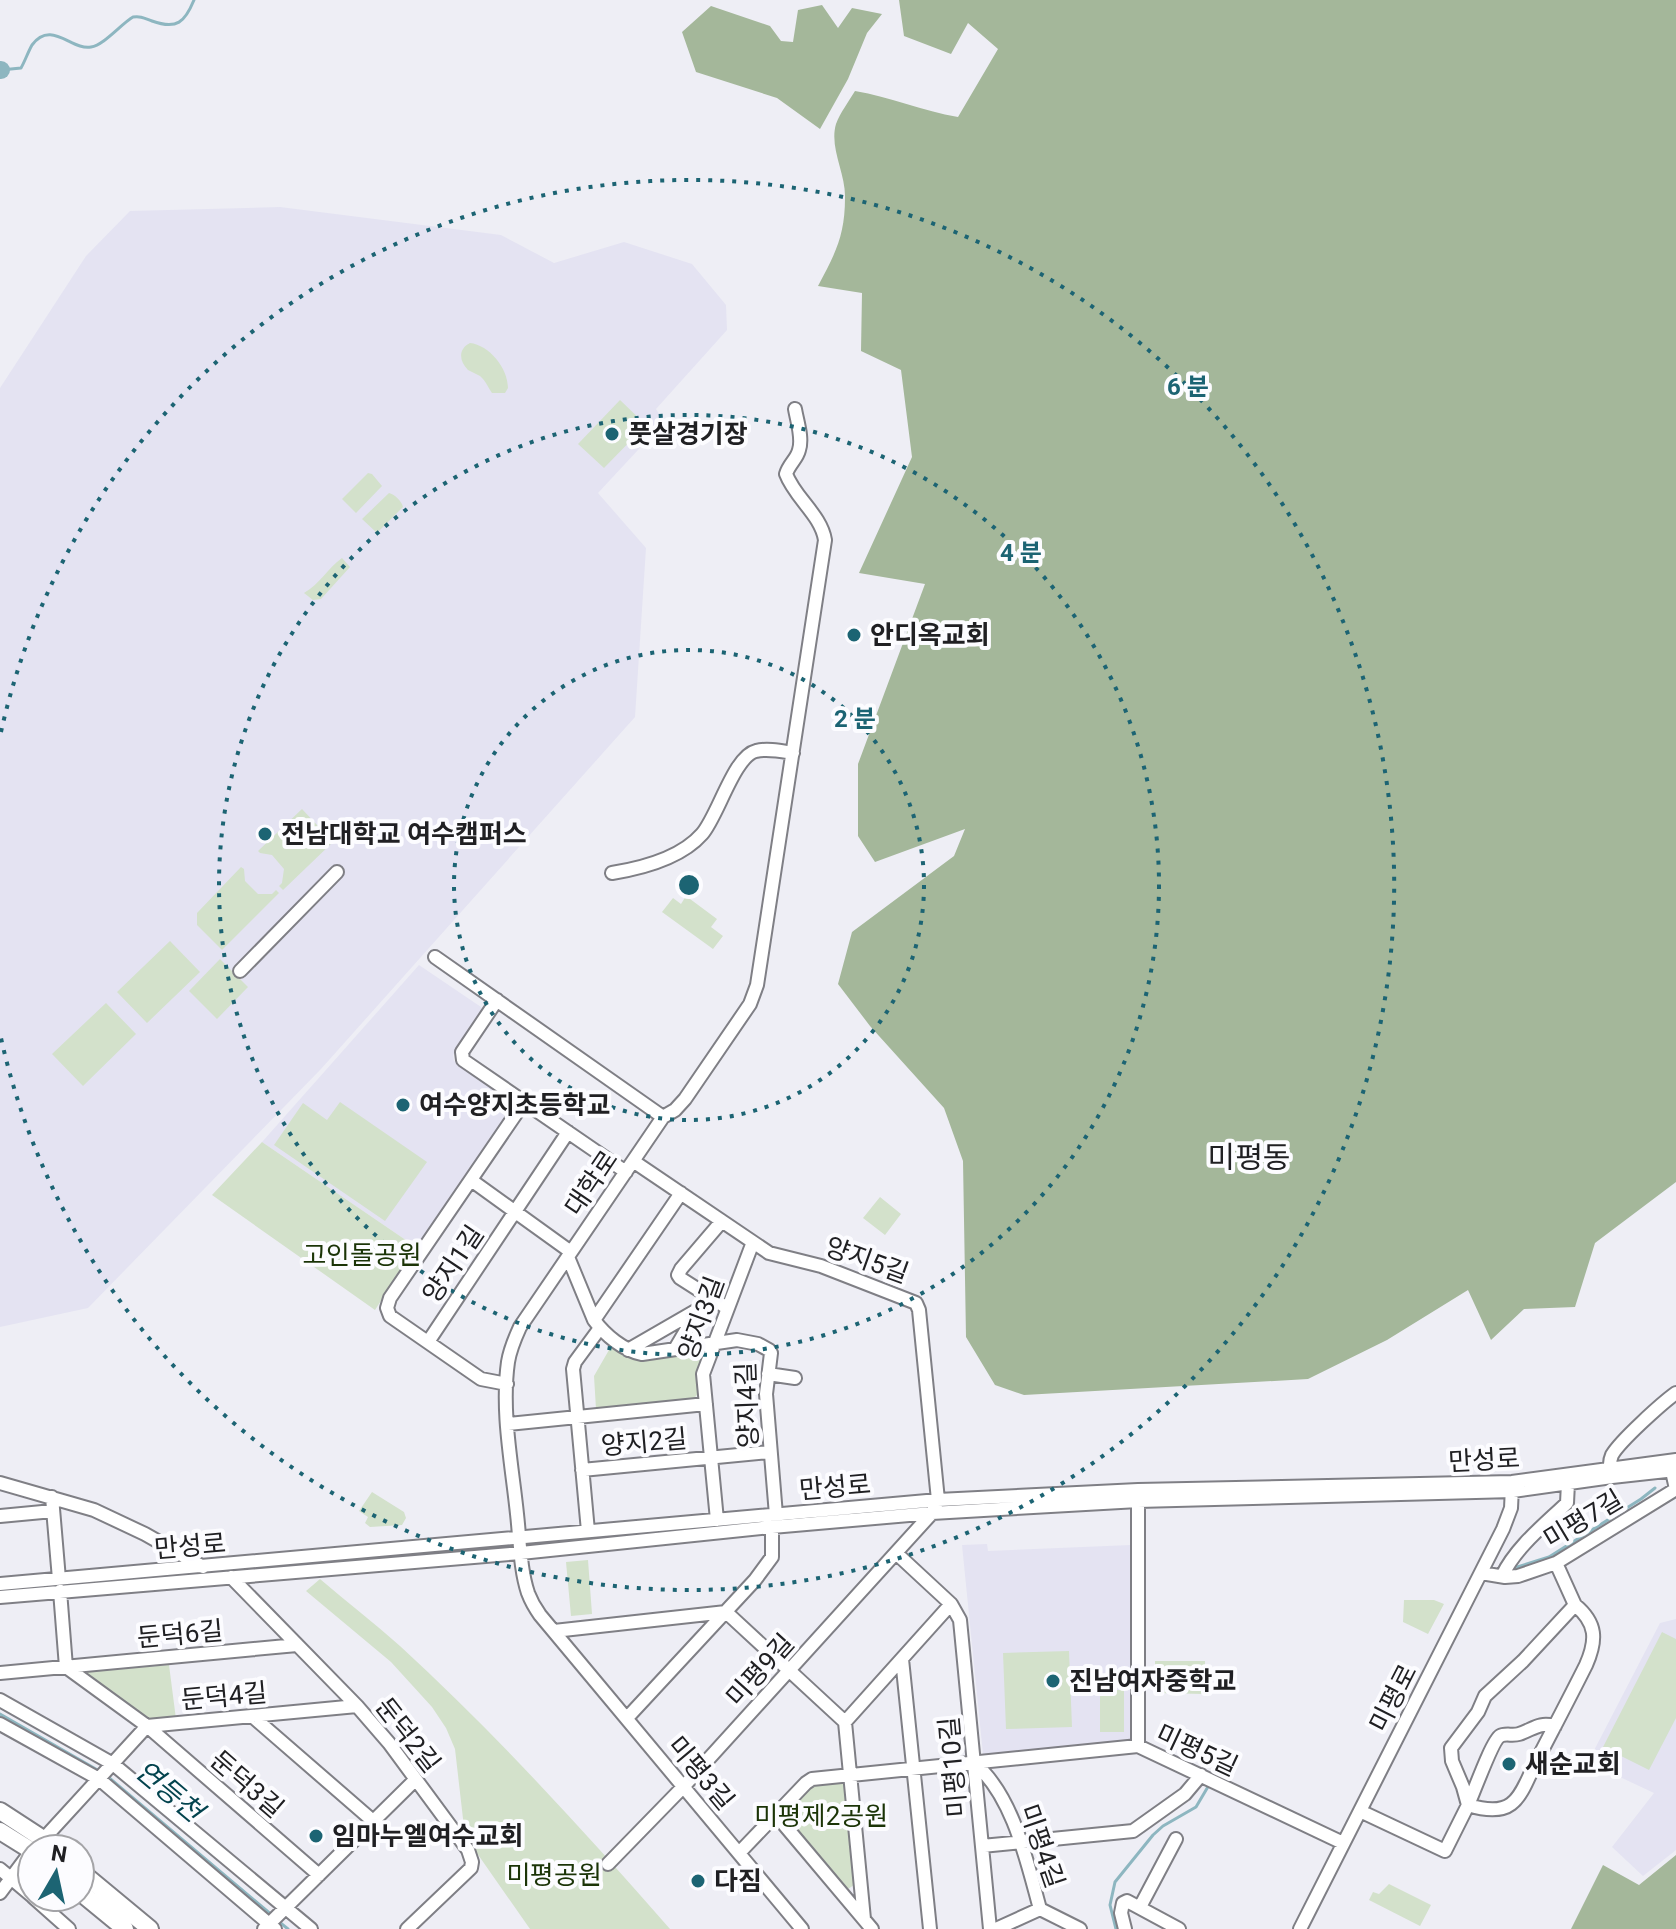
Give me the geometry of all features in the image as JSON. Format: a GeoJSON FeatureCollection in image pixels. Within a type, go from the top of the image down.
{"type":"FeatureCollection","features":[{"type":"Feature","properties":{"kind":"main road"},"geometry":{"type":"LineString","coordinates":[[96,1892],[150,1929]]}},
{"type":"Feature","properties":{"kind":"main road"},"geometry":{"type":"LineString","coordinates":[[96,1897],[125,1929]]}},
{"type":"Feature","properties":{"kind":"street","name":"대학로"},"geometry":{"type":"LineString","coordinates":[[520,1537],[507,1384],[508,1362],[520,1327],[663,1117],[685,1099],[754,995],[825,543],[822,529],[786,474],[800,446],[795,409]]}},
{"type":"Feature","properties":{"kind":"street"},"geometry":{"type":"LineString","coordinates":[[612,873],[648,866],[697,839],[749,753],[759,750],[793,753]]}},
{"type":"Feature","properties":{"kind":"street"},"geometry":{"type":"LineString","coordinates":[[240,971],[337,872]]}},
{"type":"Feature","properties":{"kind":"street"},"geometry":{"type":"LineString","coordinates":[[435,957],[663,1117]]}},
{"type":"Feature","properties":{"kind":"street"},"geometry":{"type":"LineString","coordinates":[[497,1000],[462,1052],[465,1062],[568,1132],[629,1166]]}},
{"type":"Feature","properties":{"kind":"street","name":"양지1길"},"geometry":{"type":"LineString","coordinates":[[507,1384],[481,1379],[387,1312],[388,1303],[524,1102]]}},
{"type":"Feature","properties":{"kind":"street","name":"양지1길"},"geometry":{"type":"LineString","coordinates":[[428,1342],[568,1132]]}},
{"type":"Feature","properties":{"kind":"street","name":"양지5길"},"geometry":{"type":"LineString","coordinates":[[629,1166],[681,1193],[772,1254],[821,1266],[916,1303],[938,1500]]}},
{"type":"Feature","properties":{"kind":"street","name":"양지1길"},"geometry":{"type":"LineString","coordinates":[[471,1180],[569,1254]]}},
{"type":"Feature","properties":{"kind":"street","name":"양지2길"},"geometry":{"type":"LineString","coordinates":[[588,1531],[574,1365],[681,1193]]}},
{"type":"Feature","properties":{"kind":"street"},"geometry":{"type":"LineString","coordinates":[[722,1221],[679,1274],[680,1278],[727,1308]]}},
{"type":"Feature","properties":{"kind":"street","name":"양지3길"},"geometry":{"type":"LineString","coordinates":[[717,1520],[703,1374],[753,1242]]}},
{"type":"Feature","properties":{"kind":"street"},"geometry":{"type":"LineString","coordinates":[[569,1254],[597,1324],[628,1350],[642,1354],[714,1343]]}},
{"type":"Feature","properties":{"kind":"street"},"geometry":{"type":"LineString","coordinates":[[675,1349],[707,1295]]}},
{"type":"Feature","properties":{"kind":"street"},"geometry":{"type":"LineString","coordinates":[[628,1350],[699,1309]]}},
{"type":"Feature","properties":{"kind":"street","name":"양지4길"},"geometry":{"type":"LineString","coordinates":[[714,1343],[743,1340],[769,1350],[771,1355],[766,1394],[774,1521]]}},
{"type":"Feature","properties":{"kind":"street"},"geometry":{"type":"LineString","coordinates":[[768,1374],[795,1378]]}},
{"type":"Feature","properties":{"kind":"street"},"geometry":{"type":"LineString","coordinates":[[1611,1472],[1610,1461],[1616,1451],[1676,1393]]}},
{"type":"Feature","properties":{"kind":"street","name":"양지2길"},"geometry":{"type":"LineString","coordinates":[[508,1424],[706,1404]]}},
{"type":"Feature","properties":{"kind":"street"},"geometry":{"type":"LineString","coordinates":[[710,1458],[770,1452]]}},
{"type":"Feature","properties":{"kind":"street","name":"양지2길"},"geometry":{"type":"LineString","coordinates":[[582,1470],[710,1458]]}},
{"type":"Feature","properties":{"kind":"street","name":"만성로"},"geometry":{"type":"LineString","coordinates":[[1512,1487],[1673,1466]]}},
{"type":"Feature","properties":{"kind":"street","name":"미평7길"},"geometry":{"type":"LineString","coordinates":[[1481,1573],[1512,1577],[1556,1563],[1676,1489],[1673,1466]]}},
{"type":"Feature","properties":{"kind":"street","name":"만성로"},"geometry":{"type":"LineString","coordinates":[[0,1584],[60,1585],[231,1577],[521,1553],[938,1500],[1512,1487],[1568,1483],[1611,1472]]}},
{"type":"Feature","properties":{"kind":"street"},"geometry":{"type":"LineString","coordinates":[[0,1483],[94,1510],[203,1567]]}},
{"type":"Feature","properties":{"kind":"street"},"geometry":{"type":"LineString","coordinates":[[1502,1576],[1514,1555],[1567,1503],[1568,1483]]}},
{"type":"Feature","properties":{"kind":"street","name":"미평로"},"geometry":{"type":"LineString","coordinates":[[1300,1929],[1508,1518],[1512,1487]]}},
{"type":"Feature","properties":{"kind":"street"},"geometry":{"type":"LineString","coordinates":[[1138,1495],[1138,1746]]}},
{"type":"Feature","properties":{"kind":"street","name":"만성로"},"geometry":{"type":"LineString","coordinates":[[0,1597],[60,1585],[203,1567],[520,1537],[717,1520],[774,1521],[932,1513],[1138,1495]]}},
{"type":"Feature","properties":{"kind":"street"},"geometry":{"type":"LineString","coordinates":[[52,1497],[66,1667],[147,1726]]}},
{"type":"Feature","properties":{"kind":"street","name":"미평9길"},"geometry":{"type":"LineString","coordinates":[[608,1864],[684,1786],[896,1553],[932,1513],[938,1500]]}},
{"type":"Feature","properties":{"kind":"street"},"geometry":{"type":"LineString","coordinates":[[0,1516],[53,1511]]}},
{"type":"Feature","properties":{"kind":"street"},"geometry":{"type":"LineString","coordinates":[[627,1718],[764,1570],[772,1559],[774,1521]]}},
{"type":"Feature","properties":{"kind":"street","name":"미평3길"},"geometry":{"type":"LineString","coordinates":[[520,1537],[529,1594],[540,1615],[802,1929]]}},
{"type":"Feature","properties":{"kind":"street","name":"미평10길"},"geometry":{"type":"LineString","coordinates":[[896,1553],[959,1615],[990,1929]]}},
{"type":"Feature","properties":{"kind":"street"},"geometry":{"type":"LineString","coordinates":[[1468,1805],[1489,1809],[1507,1807],[1518,1797],[1592,1649],[1591,1622],[1575,1605],[1556,1563]]}},
{"type":"Feature","properties":{"kind":"street","name":"둔덕2길"},"geometry":{"type":"LineString","coordinates":[[231,1577],[357,1706],[389,1743],[466,1846],[471,1868],[407,1929]]}},
{"type":"Feature","properties":{"kind":"street"},"geometry":{"type":"LineString","coordinates":[[845,1722],[951,1604]]}},
{"type":"Feature","properties":{"kind":"street"},"geometry":{"type":"LineString","coordinates":[[1468,1805],[1452,1761],[1451,1748],[1478,1712],[1485,1696],[1523,1661],[1575,1605]]}},
{"type":"Feature","properties":{"kind":"street"},"geometry":{"type":"LineString","coordinates":[[554,1631],[726,1612],[845,1722],[868,1924]]}},
{"type":"Feature","properties":{"kind":"street","name":"둔덕6길"},"geometry":{"type":"LineString","coordinates":[[0,1673],[297,1645]]}},
{"type":"Feature","properties":{"kind":"street","name":"미평10길"},"geometry":{"type":"LineString","coordinates":[[902,1659],[930,1929]]}},
{"type":"Feature","properties":{"kind":"street"},"geometry":{"type":"LineString","coordinates":[[0,1700],[113,1764],[311,1929]]}},
{"type":"Feature","properties":{"kind":"street","name":"둔덕4길"},"geometry":{"type":"LineString","coordinates":[[99,1779],[147,1726],[357,1706]]}},
{"type":"Feature","properties":{"kind":"street"},"geometry":{"type":"LineString","coordinates":[[252,1716],[373,1821]]}},
{"type":"Feature","properties":{"kind":"street"},"geometry":{"type":"LineString","coordinates":[[0,1724],[99,1779],[269,1927],[415,1780]]}},
{"type":"Feature","properties":{"kind":"street"},"geometry":{"type":"LineString","coordinates":[[1360,1811],[1445,1851],[1490,1751],[1500,1736],[1516,1735],[1542,1724],[1555,1726]]}},
{"type":"Feature","properties":{"kind":"street","name":"둔덕3길"},"geometry":{"type":"LineString","coordinates":[[147,1726],[319,1875]]}},
{"type":"Feature","properties":{"kind":"street","name":"미평5길"},"geometry":{"type":"LineString","coordinates":[[739,1853],[808,1780],[1138,1746],[1343,1843]]}},
{"type":"Feature","properties":{"kind":"street","name":"미평4길"},"geometry":{"type":"LineString","coordinates":[[974,1763],[992,1781],[1021,1843],[1040,1909],[1080,1929]]}},
{"type":"Feature","properties":{"kind":"street"},"geometry":{"type":"LineString","coordinates":[[982,1846],[1133,1831],[1185,1794],[1201,1775]]}},
{"type":"Feature","properties":{"kind":"street"},"geometry":{"type":"LineString","coordinates":[[51,1833],[99,1779]]}},
{"type":"Feature","properties":{"kind":"street"},"geometry":{"type":"LineString","coordinates":[[776,1815],[868,1924]]}},
{"type":"Feature","properties":{"kind":"street"},"geometry":{"type":"LineString","coordinates":[[1140,1907],[1176,1839]]}},
{"type":"Feature","properties":{"kind":"street"},"geometry":{"type":"LineString","coordinates":[[0,1869],[16,1881]]}},
{"type":"Feature","properties":{"kind":"street"},"geometry":{"type":"LineString","coordinates":[[0,1893],[16,1873]]}},
{"type":"Feature","properties":{"kind":"street"},"geometry":{"type":"LineString","coordinates":[[1125,1929],[1121,1913],[1123,1903],[1128,1901],[1179,1929]]}},
{"type":"Feature","properties":{"kind":"street"},"geometry":{"type":"LineString","coordinates":[[996,1929],[1040,1909]]}},
{"type":"Feature","properties":{"kind":"street"},"geometry":{"type":"LineString","coordinates":[[52,1913],[69,1929]]}},
{"type":"Feature","properties":{"kind":"street"},"geometry":{"type":"LineString","coordinates":[[853,1929],[868,1924]]}},
{"type":"Feature","properties":{"kind":"shaded area","name":"전남대학교 여수캠퍼스"},"geometry":{"type":"Polygon","coordinates":[[[280,207],[501,235],[554,263],[624,242],[692,264],[726,305],[727,330],[656,409],[664,422],[598,493],[646,548],[635,717],[321,1069],[88,1308],[0,1327],[0,388],[86,256],[130,211],[280,207]]]}},
{"type":"Feature","properties":{"kind":"shaded area","name":"여수양지초등학교"},"geometry":{"type":"Polygon","coordinates":[[[419,965],[481,1007],[482,1012],[453,1055],[454,1061],[512,1101],[513,1110],[416,1247],[262,1142],[419,965]]]}},
{"type":"Feature","properties":{"kind":"shaded area","name":"진남여자중학교"},"geometry":{"type":"Polygon","coordinates":[[[987,1544],[988,1551],[1131,1545],[1131,1743],[983,1754],[962,1545],[987,1544]]]}},
{"type":"Feature","properties":{"kind":"shaded area"},"geometry":{"type":"Polygon","coordinates":[[[1676,1619],[1676,1850],[1643,1876],[1612,1847],[1654,1793],[1588,1762],[1660,1623],[1676,1619]]]}},
{"type":"Feature","properties":{"kind":"green space"},"geometry":{"type":"Polygon","coordinates":[[[899,0],[1676,0],[1676,1182],[1595,1243],[1575,1307],[1524,1309],[1491,1340],[1468,1290],[1387,1340],[1308,1379],[1024,1395],[995,1385],[966,1337],[963,1161],[944,1108],[870,1026],[838,984],[852,932],[954,856],[965,829],[875,862],[858,836],[858,764],[925,584],[859,573],[912,457],[901,370],[861,351],[862,293],[818,286],[838,244],[845,211],[845,189],[834,133],[842,111],[855,91],[958,117],[998,49],[968,23],[951,54],[904,36],[899,0]]]}},
{"type":"Feature","properties":{"kind":"green space"},"geometry":{"type":"Polygon","coordinates":[[[822,5],[838,28],[852,8],[882,14],[867,33],[848,79],[820,129],[777,98],[696,72],[682,32],[711,6],[770,26],[781,41],[793,42],[798,10],[822,5]]]}},
{"type":"Feature","properties":{"kind":"green space"},"geometry":{"type":"Polygon","coordinates":[[[470,343],[484,348],[501,366],[507,380],[505,393],[492,393],[482,378],[465,367],[462,352],[470,343]]]}},
{"type":"Feature","properties":{"kind":"green space","name":"풋살경기장"},"geometry":{"type":"Polygon","coordinates":[[[620,400],[646,425],[604,468],[578,444],[620,400]]]}},
{"type":"Feature","properties":{"kind":"green space"},"geometry":{"type":"Polygon","coordinates":[[[368,473],[382,486],[356,513],[342,499],[368,473]]]}},
{"type":"Feature","properties":{"kind":"green space"},"geometry":{"type":"Polygon","coordinates":[[[389,493],[398,498],[403,507],[377,533],[362,519],[389,493]]]}},
{"type":"Feature","properties":{"kind":"green space"},"geometry":{"type":"Polygon","coordinates":[[[342,558],[350,567],[321,599],[313,600],[304,593],[315,585],[342,558]]]}},
{"type":"Feature","properties":{"kind":"green space"},"geometry":{"type":"Polygon","coordinates":[[[302,809],[333,842],[283,890],[279,886],[284,869],[272,855],[258,851],[302,809]]]}},
{"type":"Feature","properties":{"kind":"green space"},"geometry":{"type":"Polygon","coordinates":[[[241,867],[245,881],[258,894],[272,894],[276,890],[279,893],[222,950],[197,925],[197,913],[241,867]]]}},
{"type":"Feature","properties":{"kind":"green space"},"geometry":{"type":"Polygon","coordinates":[[[686,896],[717,919],[711,927],[723,936],[713,949],[662,912],[673,898],[681,904],[686,896]]]}},
{"type":"Feature","properties":{"kind":"green space"},"geometry":{"type":"Polygon","coordinates":[[[170,941],[200,972],[147,1023],[117,992],[170,941]]]}},
{"type":"Feature","properties":{"kind":"green space"},"geometry":{"type":"Polygon","coordinates":[[[220,959],[248,987],[217,1019],[189,991],[220,959]]]}},
{"type":"Feature","properties":{"kind":"green space"},"geometry":{"type":"Polygon","coordinates":[[[106,1003],[136,1034],[83,1086],[52,1054],[106,1003]]]}},
{"type":"Feature","properties":{"kind":"green space"},"geometry":{"type":"Polygon","coordinates":[[[340,1102],[427,1162],[385,1221],[274,1145],[303,1103],[327,1120],[340,1102]]]}},
{"type":"Feature","properties":{"kind":"green space","name":"고인돌공원"},"geometry":{"type":"Polygon","coordinates":[[[262,1142],[416,1247],[375,1310],[212,1195],[262,1142]]]}},
{"type":"Feature","properties":{"kind":"green space"},"geometry":{"type":"Polygon","coordinates":[[[880,1197],[901,1214],[885,1235],[863,1218],[880,1197]]]}},
{"type":"Feature","properties":{"kind":"green space"},"geometry":{"type":"Polygon","coordinates":[[[613,1343],[632,1358],[693,1351],[704,1354],[698,1368],[697,1395],[692,1400],[596,1409],[594,1376],[613,1343]]]}},
{"type":"Feature","properties":{"kind":"green space"},"geometry":{"type":"Polygon","coordinates":[[[372,1492],[404,1512],[406,1518],[402,1525],[370,1527],[365,1523],[368,1517],[359,1511],[372,1492]]]}},
{"type":"Feature","properties":{"kind":"green space"},"geometry":{"type":"Polygon","coordinates":[[[588,1560],[592,1614],[571,1616],[566,1562],[588,1560]]]}},
{"type":"Feature","properties":{"kind":"green space","name":"미평공원"},"geometry":{"type":"Polygon","coordinates":[[[320,1579],[400,1646],[505,1748],[670,1929],[530,1929],[465,1836],[455,1749],[446,1728],[432,1707],[391,1662],[306,1591],[320,1579]]]}},
{"type":"Feature","properties":{"kind":"green space"},"geometry":{"type":"Polygon","coordinates":[[[1404,1600],[1434,1600],[1444,1604],[1428,1634],[1403,1622],[1404,1600]]]}},
{"type":"Feature","properties":{"kind":"green space"},"geometry":{"type":"Polygon","coordinates":[[[1662,1632],[1676,1639],[1676,1718],[1649,1770],[1603,1747],[1662,1632]]]}},
{"type":"Feature","properties":{"kind":"green space"},"geometry":{"type":"Polygon","coordinates":[[[1069,1651],[1072,1727],[1006,1729],[1003,1653],[1069,1651]]]}},
{"type":"Feature","properties":{"kind":"green space"},"geometry":{"type":"Polygon","coordinates":[[[1155,1661],[1205,1661],[1205,1694],[1155,1693],[1155,1661]]]}},
{"type":"Feature","properties":{"kind":"green space"},"geometry":{"type":"Polygon","coordinates":[[[169,1665],[176,1719],[148,1722],[87,1677],[87,1672],[169,1665]]]}},
{"type":"Feature","properties":{"kind":"green space"},"geometry":{"type":"Polygon","coordinates":[[[1100,1690],[1124,1690],[1124,1732],[1100,1732],[1100,1690]]]}},
{"type":"Feature","properties":{"kind":"green space","name":"미평제2공원"},"geometry":{"type":"Polygon","coordinates":[[[811,1784],[845,1784],[854,1885],[848,1889],[844,1888],[787,1817],[789,1809],[811,1784]]]}},
{"type":"Feature","properties":{"kind":"green space"},"geometry":{"type":"Polygon","coordinates":[[[1676,1855],[1676,1929],[1571,1929],[1603,1865],[1639,1885],[1676,1855]]]}},
{"type":"Feature","properties":{"kind":"green space"},"geometry":{"type":"Polygon","coordinates":[[[1389,1884],[1431,1905],[1420,1926],[1369,1900],[1373,1892],[1379,1894],[1389,1884]]]}},
{"type":"Feature","properties":{"kind":"waterway"},"geometry":{"type":"LineString","coordinates":[[1,70],[21,68],[32,45],[47,35],[91,47],[133,17],[168,25],[179,22],[194,0]]}},
{"type":"Feature","properties":{"kind":"waterway"},"geometry":{"type":"LineString","coordinates":[[1514,1568],[1549,1557],[1655,1488]]}},
{"type":"Feature","properties":{"kind":"waterway","name":"연등천"},"geometry":{"type":"LineString","coordinates":[[0,1714],[101,1772]]}},
{"type":"Feature","properties":{"kind":"waterway","name":"연등천"},"geometry":{"type":"LineString","coordinates":[[107,1776],[273,1916]]}},
{"type":"Feature","properties":{"kind":"waterway"},"geometry":{"type":"LineString","coordinates":[[1116,1929],[1110,1905],[1115,1882],[1153,1835],[1196,1807],[1209,1785]]}},
{"type":"Feature","properties":{"kind":"waterway","name":"연등천"},"geometry":{"type":"LineString","coordinates":[[278,1921],[288,1929]]}},
{"type":"Feature","properties":{"kind":"place","name":"풋살경기장"},"geometry":{"type":"Point","coordinates":[612,434]}},
{"type":"Feature","properties":{"kind":"place","name":"안디옥교회"},"geometry":{"type":"Point","coordinates":[854,635]}},
{"type":"Feature","properties":{"kind":"place","name":"전남대학교 여수캠퍼스"},"geometry":{"type":"Point","coordinates":[265,834]}},
{"type":"Feature","properties":{"kind":"place","name":"여수양지초등학교"},"geometry":{"type":"Point","coordinates":[403,1105]}},
{"type":"Feature","properties":{"kind":"place","name":"진남여자중학교"},"geometry":{"type":"Point","coordinates":[1053,1681]}},
{"type":"Feature","properties":{"kind":"place","name":"새순교회"},"geometry":{"type":"Point","coordinates":[1509,1764]}},
{"type":"Feature","properties":{"kind":"place","name":"임마누엘여수교회"},"geometry":{"type":"Point","coordinates":[316,1836]}},
{"type":"Feature","properties":{"kind":"place","name":"다짐"},"geometry":{"type":"Point","coordinates":[698,1881]}},
{"type":"Feature","properties":{"kind":"district","name":"미평동"},"geometry":{"type":"Point","coordinates":[1249,1157]}}]}
